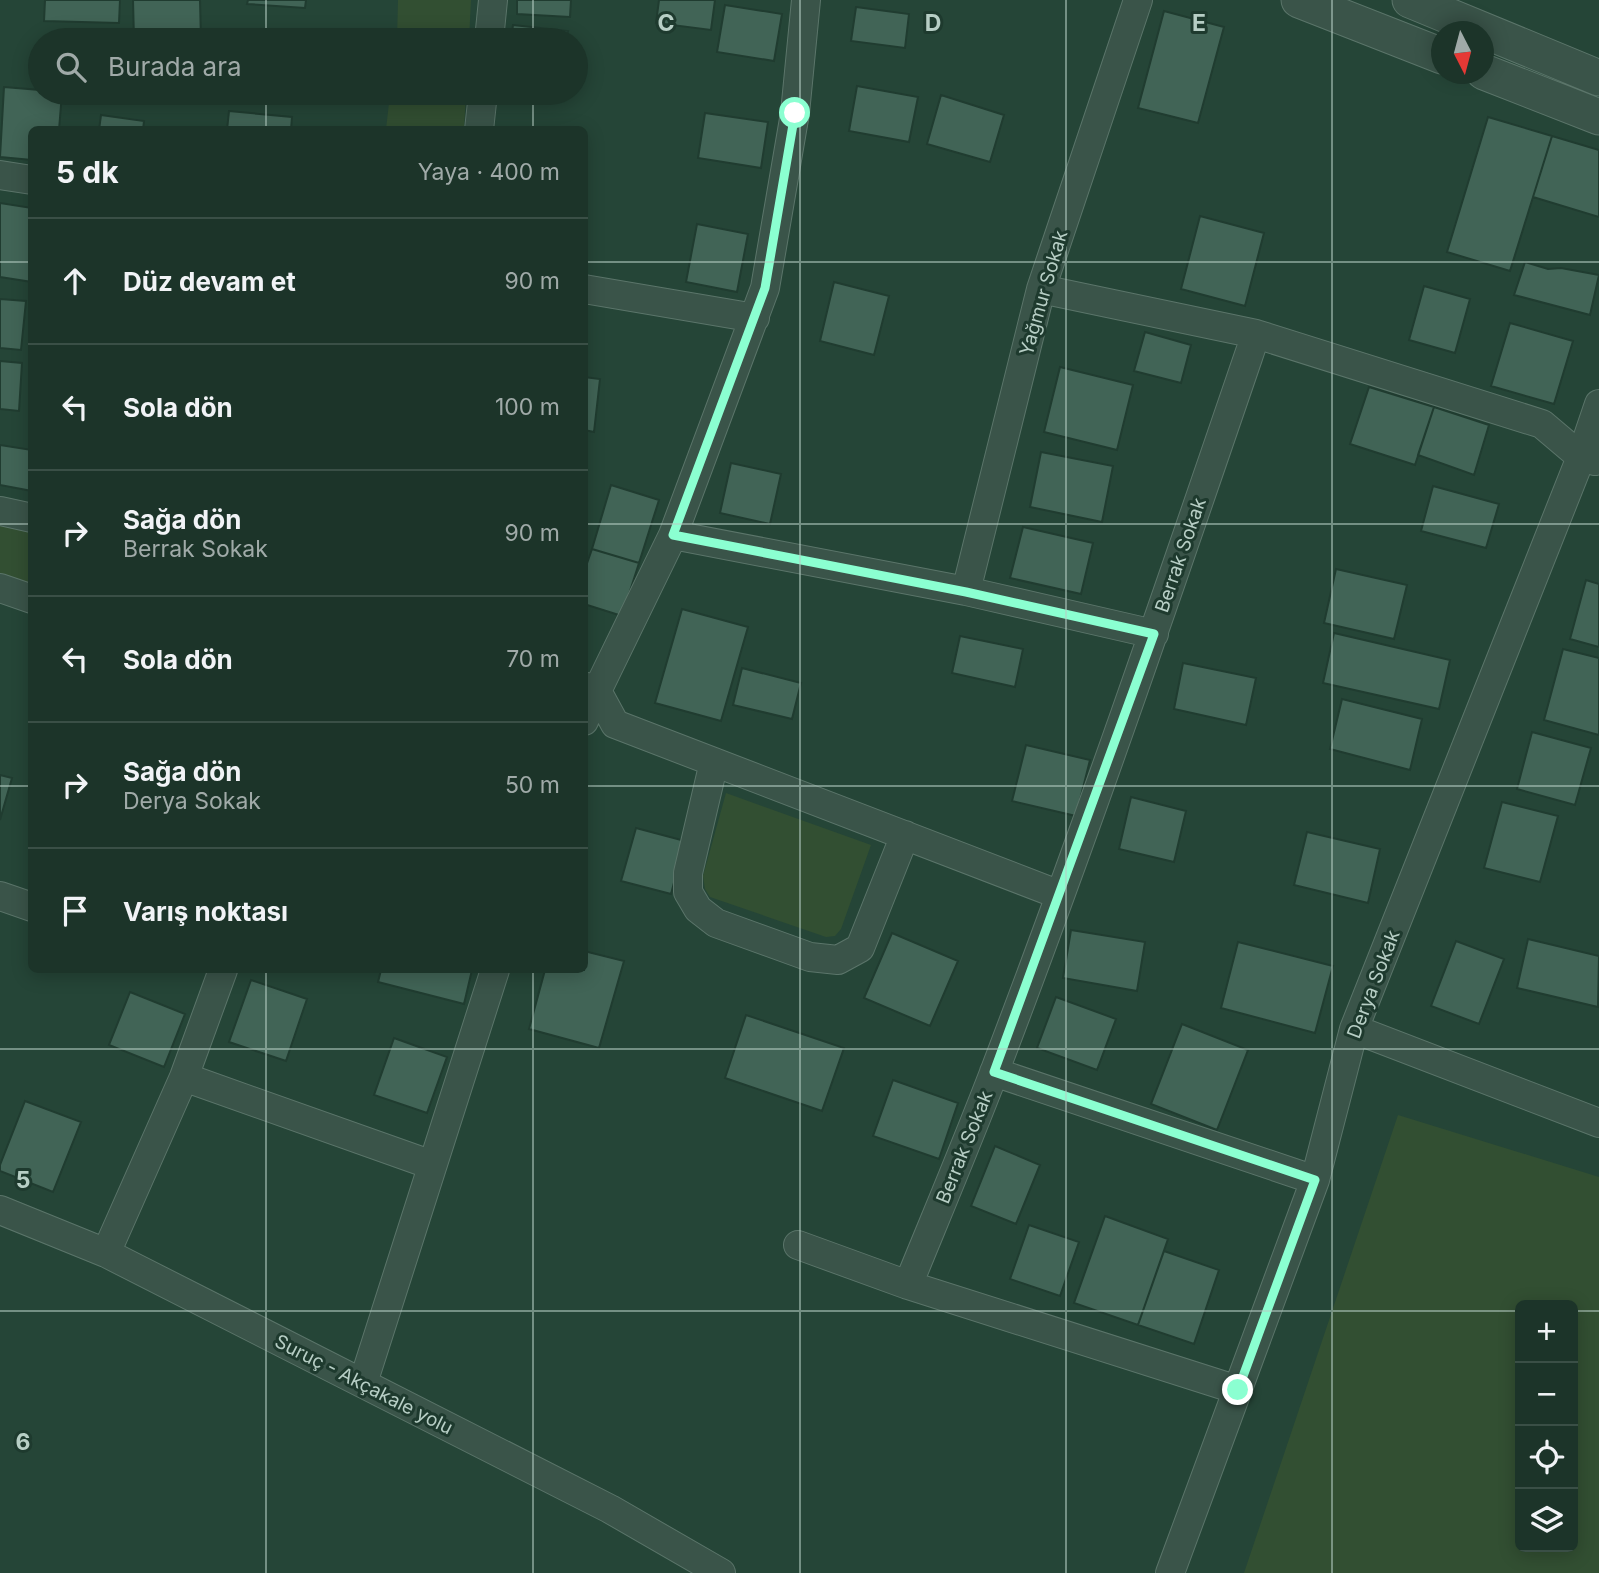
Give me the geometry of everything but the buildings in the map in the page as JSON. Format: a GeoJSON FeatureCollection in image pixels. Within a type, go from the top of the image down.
{"type":"FeatureCollection","features":[{"type":"Feature","properties":{"kind":"street"},"geometry":{"type":"LineString","coordinates":[[490,28],[493,0]]}},
{"type":"Feature","properties":{"kind":"street"},"geometry":{"type":"LineString","coordinates":[[806,0],[795,113],[765,288],[673,535],[591,688],[615,724],[1060,895]]}},
{"type":"Feature","properties":{"kind":"street","name":"Yağmur Sokak"},"geometry":{"type":"LineString","coordinates":[[966,592],[1041,289],[1138,0]]}},
{"type":"Feature","properties":{"kind":"street"},"geometry":{"type":"LineString","coordinates":[[1299,0],[1431,51]]}},
{"type":"Feature","properties":{"kind":"street"},"geometry":{"type":"LineString","coordinates":[[1410,0],[1599,78]]}},
{"type":"Feature","properties":{"kind":"street"},"geometry":{"type":"LineString","coordinates":[[1494,76],[1599,117]]}},
{"type":"Feature","properties":{"kind":"street"},"geometry":{"type":"LineString","coordinates":[[479,126],[482,105]]}},
{"type":"Feature","properties":{"kind":"street"},"geometry":{"type":"LineString","coordinates":[[0,175],[28,179]]}},
{"type":"Feature","properties":{"kind":"street"},"geometry":{"type":"LineString","coordinates":[[1041,289],[1256,334],[1542,424],[1590,459]]}},
{"type":"Feature","properties":{"kind":"street"},"geometry":{"type":"LineString","coordinates":[[588,290],[755,318]]}},
{"type":"Feature","properties":{"kind":"street","name":"Berrak Sokak"},"geometry":{"type":"LineString","coordinates":[[908,1286],[994,1072],[1060,895],[1154,634],[1256,334]]}},
{"type":"Feature","properties":{"kind":"street","name":"Derya Sokak"},"geometry":{"type":"LineString","coordinates":[[1170,1573],[1315,1180],[1354,1029],[1590,459],[1599,404]]}},
{"type":"Feature","properties":{"kind":"street"},"geometry":{"type":"LineString","coordinates":[[0,511],[28,517]]}},
{"type":"Feature","properties":{"kind":"street"},"geometry":{"type":"LineString","coordinates":[[673,535],[966,592],[1154,634]]}},
{"type":"Feature","properties":{"kind":"street"},"geometry":{"type":"LineString","coordinates":[[0,588],[28,598]]}},
{"type":"Feature","properties":{"kind":"street"},"geometry":{"type":"LineString","coordinates":[[715,762],[688,873],[688,892],[698,909],[716,923],[810,957],[838,960],[860,948],[905,835]]}},
{"type":"Feature","properties":{"kind":"street"},"geometry":{"type":"LineString","coordinates":[[0,897],[28,906]]}},
{"type":"Feature","properties":{"kind":"street"},"geometry":{"type":"LineString","coordinates":[[106,1253],[184,1077],[218,973]]}},
{"type":"Feature","properties":{"kind":"street"},"geometry":{"type":"LineString","coordinates":[[363,1384],[494,973]]}},
{"type":"Feature","properties":{"kind":"street"},"geometry":{"type":"LineString","coordinates":[[1354,1029],[1599,1123]]}},
{"type":"Feature","properties":{"kind":"street"},"geometry":{"type":"LineString","coordinates":[[994,1072],[1315,1180]]}},
{"type":"Feature","properties":{"kind":"street"},"geometry":{"type":"LineString","coordinates":[[184,1077],[432,1165]]}},
{"type":"Feature","properties":{"kind":"street","name":"Suruç - Akçakale yolu"},"geometry":{"type":"LineString","coordinates":[[0,1210],[106,1253],[610,1509],[721,1573]]}},
{"type":"Feature","properties":{"kind":"street"},"geometry":{"type":"LineString","coordinates":[[798,1245],[908,1286],[1238,1390]]}},
{"type":"Feature","properties":{"kind":"green space"},"geometry":{"type":"Polygon","coordinates":[[[398,0],[471,0],[470,28],[397,28],[398,0]]]}},
{"type":"Feature","properties":{"kind":"green space"},"geometry":{"type":"Polygon","coordinates":[[[389,105],[465,105],[464,126],[386,126],[389,105]]]}},
{"type":"Feature","properties":{"kind":"green space"},"geometry":{"type":"Polygon","coordinates":[[[0,523],[28,530],[28,585],[0,575],[0,523]]]}},
{"type":"Feature","properties":{"kind":"green space"},"geometry":{"type":"Polygon","coordinates":[[[726,793],[871,845],[841,929],[835,936],[826,937],[710,897],[705,889],[703,876],[726,793]]]}},
{"type":"Feature","properties":{"kind":"green space"},"geometry":{"type":"Polygon","coordinates":[[[1398,1115],[1599,1177],[1599,1573],[1244,1573],[1398,1115]]]}},
{"type":"Feature","properties":{"kind":"route"},"geometry":{"type":"LineString","coordinates":[[795,113],[765,288],[673,535],[966,592],[1154,634],[994,1072],[1315,1180],[1238,1390]]}}]}
